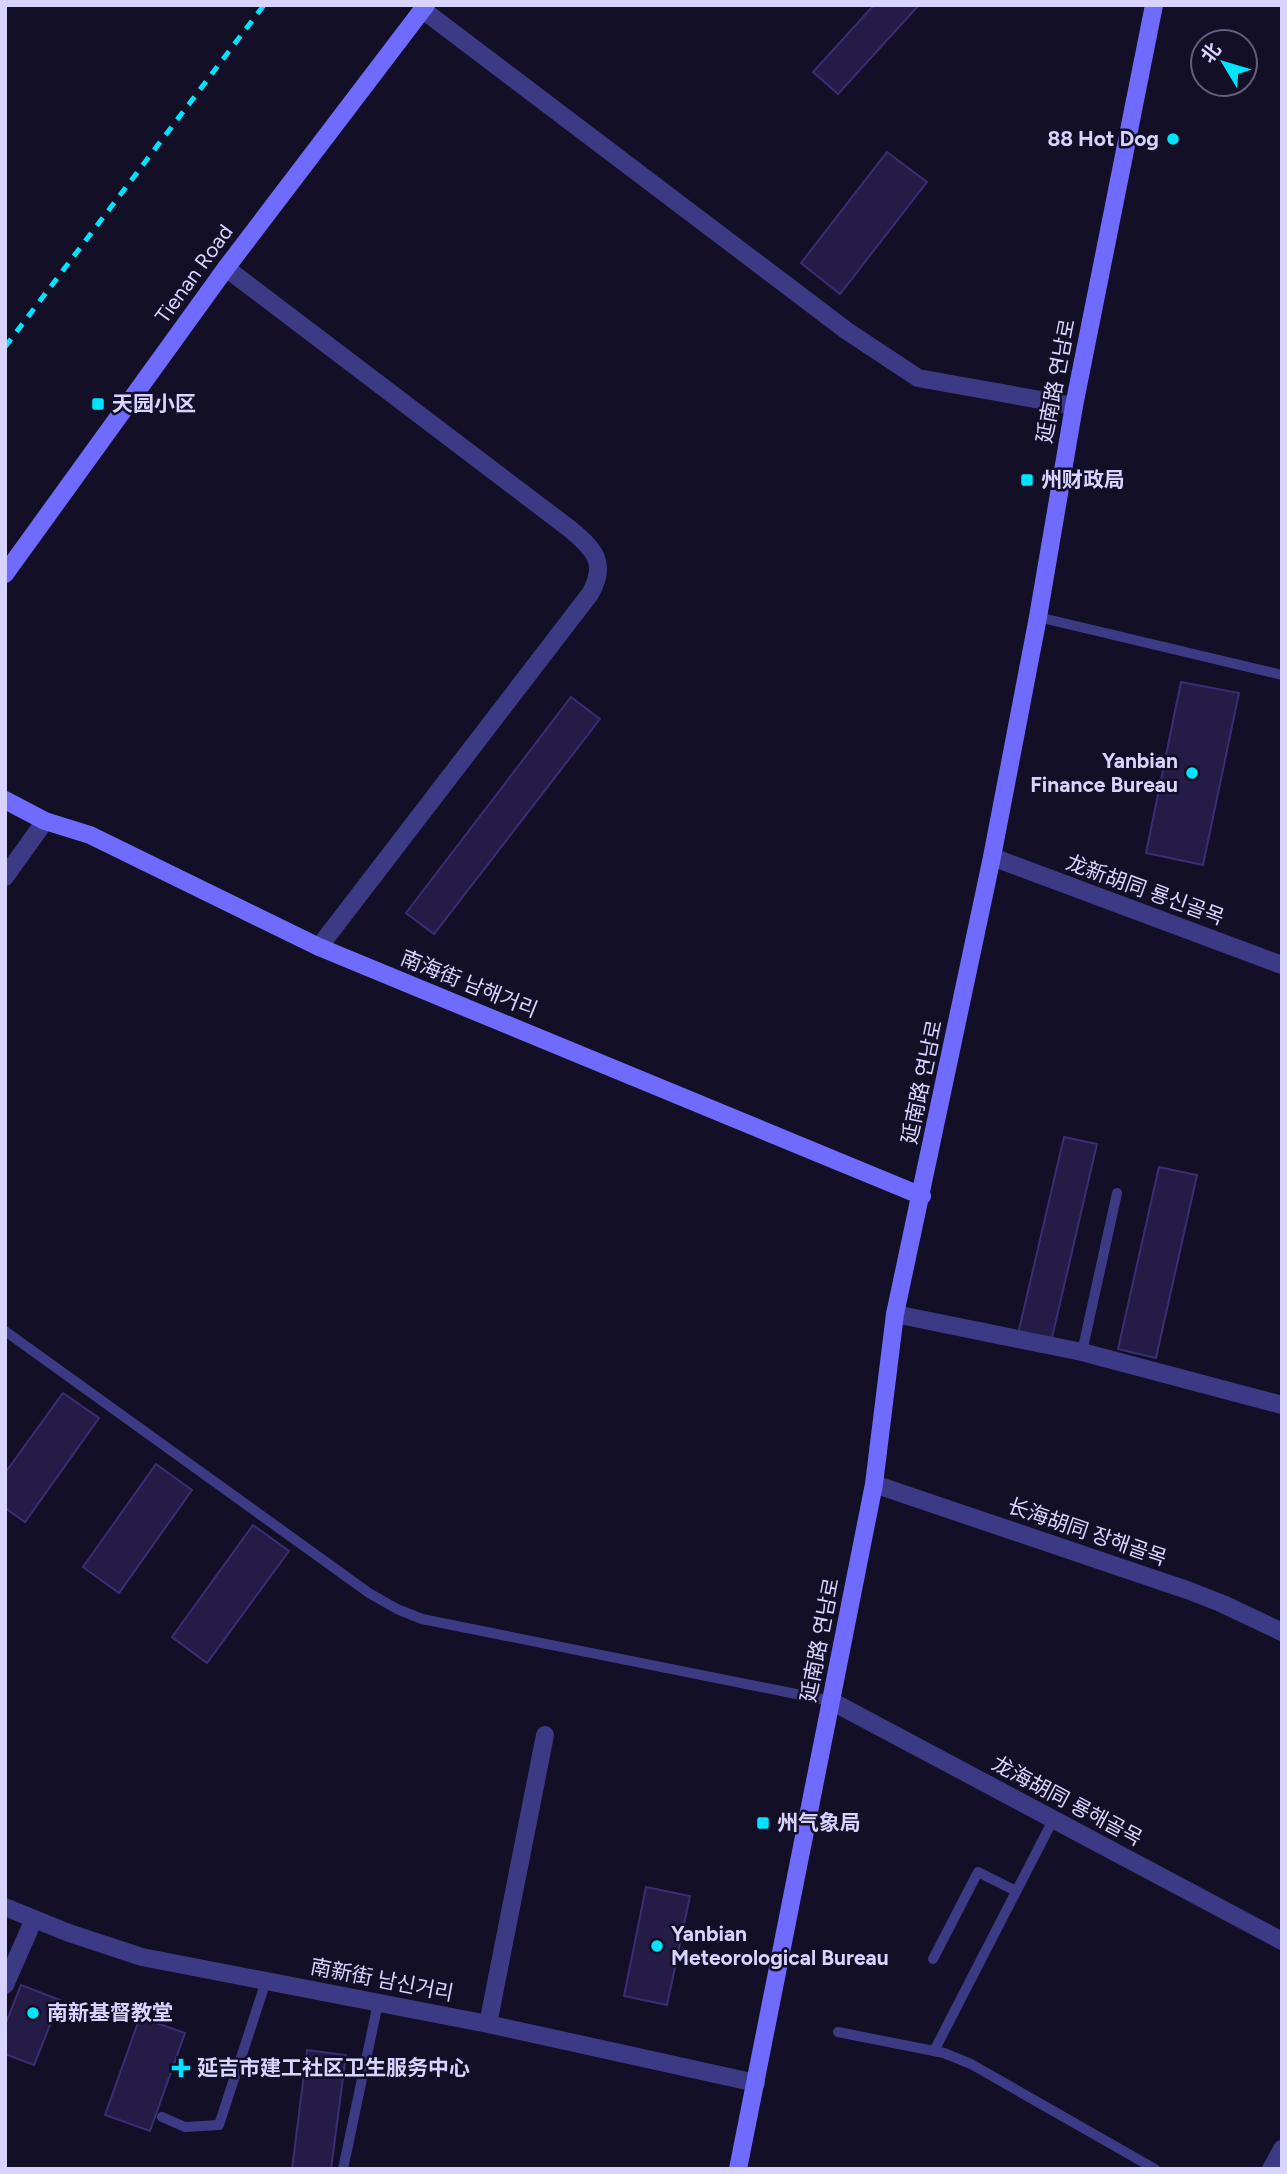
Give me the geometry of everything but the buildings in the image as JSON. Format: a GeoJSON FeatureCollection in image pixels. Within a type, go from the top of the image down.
{"type":"FeatureCollection","features":[{"type":"Feature","properties":{"kind":"main road","name":"延南路 연남로"},"geometry":{"type":"LineString","coordinates":[[738,2169],[874,1484],[895,1314],[992,857],[1038,618],[1074,406],[1154,5]]}},
{"type":"Feature","properties":{"kind":"main road","name":"Tienan Road"},"geometry":{"type":"LineString","coordinates":[[5,574],[226,268],[424,8]]}},
{"type":"Feature","properties":{"kind":"main road","name":"南海街 남해거리"},"geometry":{"type":"LineString","coordinates":[[5,800],[45,821],[90,835],[319,947],[922,1196]]}},
{"type":"Feature","properties":{"kind":"street"},"geometry":{"type":"LineString","coordinates":[[424,8],[847,331],[918,378],[1074,406]]}},
{"type":"Feature","properties":{"kind":"street"},"geometry":{"type":"LineString","coordinates":[[226,268],[570,529],[596,554],[599,569],[597,582],[590,594],[319,947]]}},
{"type":"Feature","properties":{"kind":"street"},"geometry":{"type":"LineString","coordinates":[[5,877],[45,821]]}},
{"type":"Feature","properties":{"kind":"street","name":"龙新胡同 룡신골목"},"geometry":{"type":"LineString","coordinates":[[992,857],[1282,965]]}},
{"type":"Feature","properties":{"kind":"street"},"geometry":{"type":"LineString","coordinates":[[895,1314],[1082,1352],[1282,1405]]}},
{"type":"Feature","properties":{"kind":"street","name":"长海胡同 장해골목"},"geometry":{"type":"LineString","coordinates":[[874,1484],[1189,1591],[1282,1632]]}},
{"type":"Feature","properties":{"kind":"street","name":"龙海胡同 룡해골목"},"geometry":{"type":"LineString","coordinates":[[831,1701],[1282,1941]]}},
{"type":"Feature","properties":{"kind":"street"},"geometry":{"type":"LineString","coordinates":[[488,2024],[545,1735]]}},
{"type":"Feature","properties":{"kind":"street","name":"南新街 남신거리"},"geometry":{"type":"LineString","coordinates":[[5,1907],[69,1933],[142,1957],[488,2024],[756,2083]]}},
{"type":"Feature","properties":{"kind":"street"},"geometry":{"type":"LineString","coordinates":[[5,1985],[34,1919]]}},
{"type":"Feature","properties":{"kind":"street"},"geometry":{"type":"LineString","coordinates":[[1271,2169],[1282,2149]]}},
{"type":"Feature","properties":{"kind":"lane"},"geometry":{"type":"LineString","coordinates":[[1038,618],[1282,675]]}},
{"type":"Feature","properties":{"kind":"lane"},"geometry":{"type":"LineString","coordinates":[[1082,1352],[1117,1193]]}},
{"type":"Feature","properties":{"kind":"lane"},"geometry":{"type":"LineString","coordinates":[[5,1332],[369,1593],[397,1609],[422,1619],[831,1701]]}},
{"type":"Feature","properties":{"kind":"lane"},"geometry":{"type":"LineString","coordinates":[[934,2051],[1053,1820]]}},
{"type":"Feature","properties":{"kind":"lane"},"geometry":{"type":"LineString","coordinates":[[933,1959],[978,1871],[1016,1891]]}},
{"type":"Feature","properties":{"kind":"lane"},"geometry":{"type":"LineString","coordinates":[[162,2117],[185,2127],[219,2125],[266,1981]]}},
{"type":"Feature","properties":{"kind":"lane"},"geometry":{"type":"LineString","coordinates":[[343,2169],[377,2003]]}},
{"type":"Feature","properties":{"kind":"lane"},"geometry":{"type":"LineString","coordinates":[[838,2032],[934,2051],[971,2064],[1154,2169]]}},
{"type":"Feature","properties":{"kind":"railway"},"geometry":{"type":"LineString","coordinates":[[5,347],[264,5]]}},
{"type":"Feature","properties":{"kind":"place","name":"88 Hot Dog"},"geometry":{"type":"Point","coordinates":[1173,139]}},
{"type":"Feature","properties":{"kind":"place","name":"天园小区"},"geometry":{"type":"Point","coordinates":[98,404]}},
{"type":"Feature","properties":{"kind":"place","name":"州财政局"},"geometry":{"type":"Point","coordinates":[1027,480]}},
{"type":"Feature","properties":{"kind":"place","name":"Yanbian Finance Bureau"},"geometry":{"type":"Point","coordinates":[1192,773]}},
{"type":"Feature","properties":{"kind":"place","name":"州气象局"},"geometry":{"type":"Point","coordinates":[763,1823]}},
{"type":"Feature","properties":{"kind":"place","name":"Yanbian Meteorological Bureau"},"geometry":{"type":"Point","coordinates":[657,1946]}},
{"type":"Feature","properties":{"kind":"place","name":"南新基督教堂"},"geometry":{"type":"Point","coordinates":[33,2013]}},
{"type":"Feature","properties":{"kind":"place","name":"延吉市建工社区卫生服务中心"},"geometry":{"type":"Point","coordinates":[181,2068]}}]}
